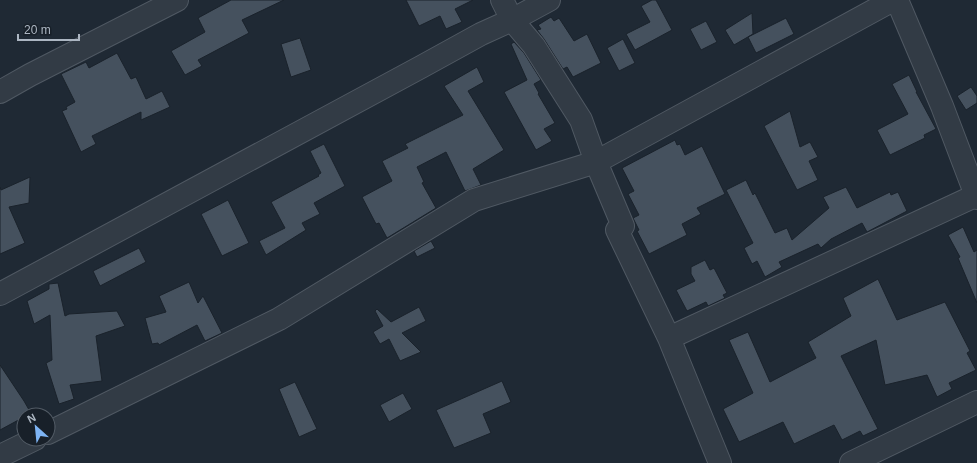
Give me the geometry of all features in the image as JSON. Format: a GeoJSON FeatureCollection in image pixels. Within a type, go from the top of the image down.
{"type":"FeatureCollection","features":[{"type":"Feature","properties":{"kind":"street"},"geometry":{"type":"LineString","coordinates":[[0,92],[30,75],[177,0]]}},
{"type":"Feature","properties":{"kind":"street"},"geometry":{"type":"LineString","coordinates":[[502,0],[512,20],[534,46],[581,120],[596,162],[623,226],[617,230],[669,338],[720,463]]}},
{"type":"Feature","properties":{"kind":"street"},"geometry":{"type":"LineString","coordinates":[[0,294],[481,34],[512,20],[549,0]]}},
{"type":"Feature","properties":{"kind":"street"},"geometry":{"type":"LineString","coordinates":[[56,429],[279,319],[474,200],[596,162],[893,0]]}},
{"type":"Feature","properties":{"kind":"street"},"geometry":{"type":"LineString","coordinates":[[669,338],[977,196],[942,106],[897,0]]}},
{"type":"Feature","properties":{"kind":"street"},"geometry":{"type":"LineString","coordinates":[[851,463],[977,402]]}},
{"type":"Feature","properties":{"kind":"street"},"geometry":{"type":"LineString","coordinates":[[0,456],[19,447]]}},
{"type":"Feature","properties":{"kind":"building"},"geometry":{"type":"Polygon","coordinates":[[[231,0],[284,0],[242,20],[249,33],[198,60],[202,66],[185,75],[171,51],[205,32],[198,18],[231,0]]]}},
{"type":"Feature","properties":{"kind":"building"},"geometry":{"type":"Polygon","coordinates":[[[406,0],[473,0],[455,9],[462,22],[446,29],[440,16],[419,26],[406,0]]]}},
{"type":"Feature","properties":{"kind":"building"},"geometry":{"type":"Polygon","coordinates":[[[652,0],[656,0],[672,30],[635,50],[626,34],[650,22],[641,6],[652,0]]]}},
{"type":"Feature","properties":{"kind":"building"},"geometry":{"type":"Polygon","coordinates":[[[752,13],[753,34],[734,45],[725,30],[752,13]]]}},
{"type":"Feature","properties":{"kind":"building"},"geometry":{"type":"Polygon","coordinates":[[[551,17],[554,21],[559,18],[574,41],[587,34],[601,63],[573,77],[567,67],[563,69],[537,30],[541,29],[538,25],[551,17]]]}},
{"type":"Feature","properties":{"kind":"building"},"geometry":{"type":"Polygon","coordinates":[[[786,18],[794,34],[756,53],[748,37],[786,18]]]}},
{"type":"Feature","properties":{"kind":"building"},"geometry":{"type":"Polygon","coordinates":[[[706,21],[717,42],[701,50],[690,29],[706,21]]]}},
{"type":"Feature","properties":{"kind":"building"},"geometry":{"type":"Polygon","coordinates":[[[300,38],[311,70],[291,77],[281,44],[300,38]]]}},
{"type":"Feature","properties":{"kind":"building"},"geometry":{"type":"Polygon","coordinates":[[[623,39],[635,63],[619,71],[607,48],[623,39]]]}},
{"type":"Feature","properties":{"kind":"building"},"geometry":{"type":"Polygon","coordinates":[[[514,42],[524,53],[541,80],[534,84],[539,93],[538,94],[555,123],[544,129],[552,141],[536,150],[504,92],[527,80],[511,44],[514,42]]]}},
{"type":"Feature","properties":{"kind":"building"},"geometry":{"type":"Polygon","coordinates":[[[117,53],[131,79],[136,77],[146,99],[162,91],[170,107],[141,120],[141,112],[92,136],[96,144],[81,152],[62,111],[67,109],[66,107],[75,102],[61,74],[86,62],[89,68],[117,53]]]}},
{"type":"Feature","properties":{"kind":"building"},"geometry":{"type":"Polygon","coordinates":[[[477,67],[484,82],[468,91],[504,150],[473,169],[481,185],[465,191],[446,152],[417,167],[424,182],[422,183],[436,208],[387,238],[379,223],[376,224],[362,197],[392,181],[382,161],[408,148],[405,144],[463,115],[444,86],[477,67]]]}},
{"type":"Feature","properties":{"kind":"building"},"geometry":{"type":"Polygon","coordinates":[[[909,75],[916,92],[936,129],[924,135],[925,138],[890,155],[877,130],[908,114],[892,84],[909,75]]]}},
{"type":"Feature","properties":{"kind":"building"},"geometry":{"type":"Polygon","coordinates":[[[971,87],[977,96],[977,103],[966,110],[957,96],[971,87]]]}},
{"type":"Feature","properties":{"kind":"building"},"geometry":{"type":"Polygon","coordinates":[[[790,111],[800,147],[810,142],[818,157],[809,161],[818,180],[797,190],[764,126],[790,111]]]}},
{"type":"Feature","properties":{"kind":"building"},"geometry":{"type":"Polygon","coordinates":[[[675,140],[677,145],[680,144],[685,155],[702,146],[725,194],[697,208],[701,214],[682,224],[687,235],[649,254],[637,231],[639,230],[633,218],[639,215],[628,194],[634,191],[622,168],[675,140]]]}},
{"type":"Feature","properties":{"kind":"building"},"geometry":{"type":"Polygon","coordinates":[[[324,144],[345,186],[314,203],[320,214],[302,223],[306,230],[266,255],[259,241],[285,228],[271,202],[319,176],[318,175],[321,173],[310,151],[324,144]]]}},
{"type":"Feature","properties":{"kind":"building"},"geometry":{"type":"Polygon","coordinates":[[[30,177],[29,203],[9,207],[25,243],[0,254],[0,187],[1,190],[30,177]]]}},
{"type":"Feature","properties":{"kind":"building"},"geometry":{"type":"Polygon","coordinates":[[[746,180],[753,195],[755,193],[775,233],[787,228],[792,240],[829,208],[823,197],[846,187],[857,208],[890,192],[891,195],[898,192],[907,211],[867,232],[862,223],[831,239],[821,248],[818,244],[779,262],[782,267],[765,277],[757,261],[752,264],[744,248],[753,243],[726,190],[746,180]]]}},
{"type":"Feature","properties":{"kind":"building"},"geometry":{"type":"Polygon","coordinates":[[[228,200],[249,243],[222,256],[201,214],[228,200]]]}},
{"type":"Feature","properties":{"kind":"building"},"geometry":{"type":"Polygon","coordinates":[[[963,227],[974,252],[977,250],[977,303],[958,258],[960,257],[948,235],[963,227]]]}},
{"type":"Feature","properties":{"kind":"building"},"geometry":{"type":"Polygon","coordinates":[[[431,241],[435,248],[417,257],[414,251],[431,241]]]}},
{"type":"Feature","properties":{"kind":"building"},"geometry":{"type":"Polygon","coordinates":[[[139,248],[146,262],[100,286],[93,271],[139,248]]]}},
{"type":"Feature","properties":{"kind":"building"},"geometry":{"type":"Polygon","coordinates":[[[705,260],[710,270],[714,268],[727,293],[723,295],[725,298],[708,306],[706,302],[687,311],[676,290],[695,281],[691,274],[691,267],[705,260]]]}},
{"type":"Feature","properties":{"kind":"building"},"geometry":{"type":"Polygon","coordinates":[[[878,279],[897,320],[945,302],[970,351],[967,353],[976,370],[949,383],[952,389],[937,397],[927,375],[885,385],[876,340],[841,356],[878,429],[863,436],[860,431],[842,440],[834,425],[794,444],[783,422],[739,442],[723,409],[753,393],[729,340],[748,332],[770,382],[816,358],[808,342],[851,316],[843,298],[878,279]]]}},
{"type":"Feature","properties":{"kind":"building"},"geometry":{"type":"Polygon","coordinates":[[[189,282],[198,303],[203,296],[222,333],[205,341],[197,325],[159,345],[158,343],[152,344],[145,318],[166,312],[159,296],[189,282]]]}},
{"type":"Feature","properties":{"kind":"building"},"geometry":{"type":"Polygon","coordinates":[[[58,283],[65,316],[69,314],[117,311],[125,326],[96,336],[102,381],[70,385],[74,399],[59,404],[46,363],[52,360],[50,315],[34,324],[27,301],[49,289],[49,284],[58,283]]]}},
{"type":"Feature","properties":{"kind":"building"},"geometry":{"type":"Polygon","coordinates":[[[419,307],[426,321],[402,333],[421,352],[400,361],[389,339],[380,344],[373,332],[383,326],[375,311],[377,309],[391,322],[419,307]]]}},
{"type":"Feature","properties":{"kind":"building"},"geometry":{"type":"Polygon","coordinates":[[[0,365],[27,407],[16,407],[16,421],[0,430],[0,365]]]}},
{"type":"Feature","properties":{"kind":"building"},"geometry":{"type":"Polygon","coordinates":[[[502,381],[511,402],[483,414],[491,433],[454,448],[436,410],[502,381]]]}},
{"type":"Feature","properties":{"kind":"building"},"geometry":{"type":"Polygon","coordinates":[[[295,382],[317,429],[299,437],[279,389],[295,382]]]}},
{"type":"Feature","properties":{"kind":"building"},"geometry":{"type":"Polygon","coordinates":[[[403,393],[412,409],[389,422],[380,405],[403,393]]]}}]}
